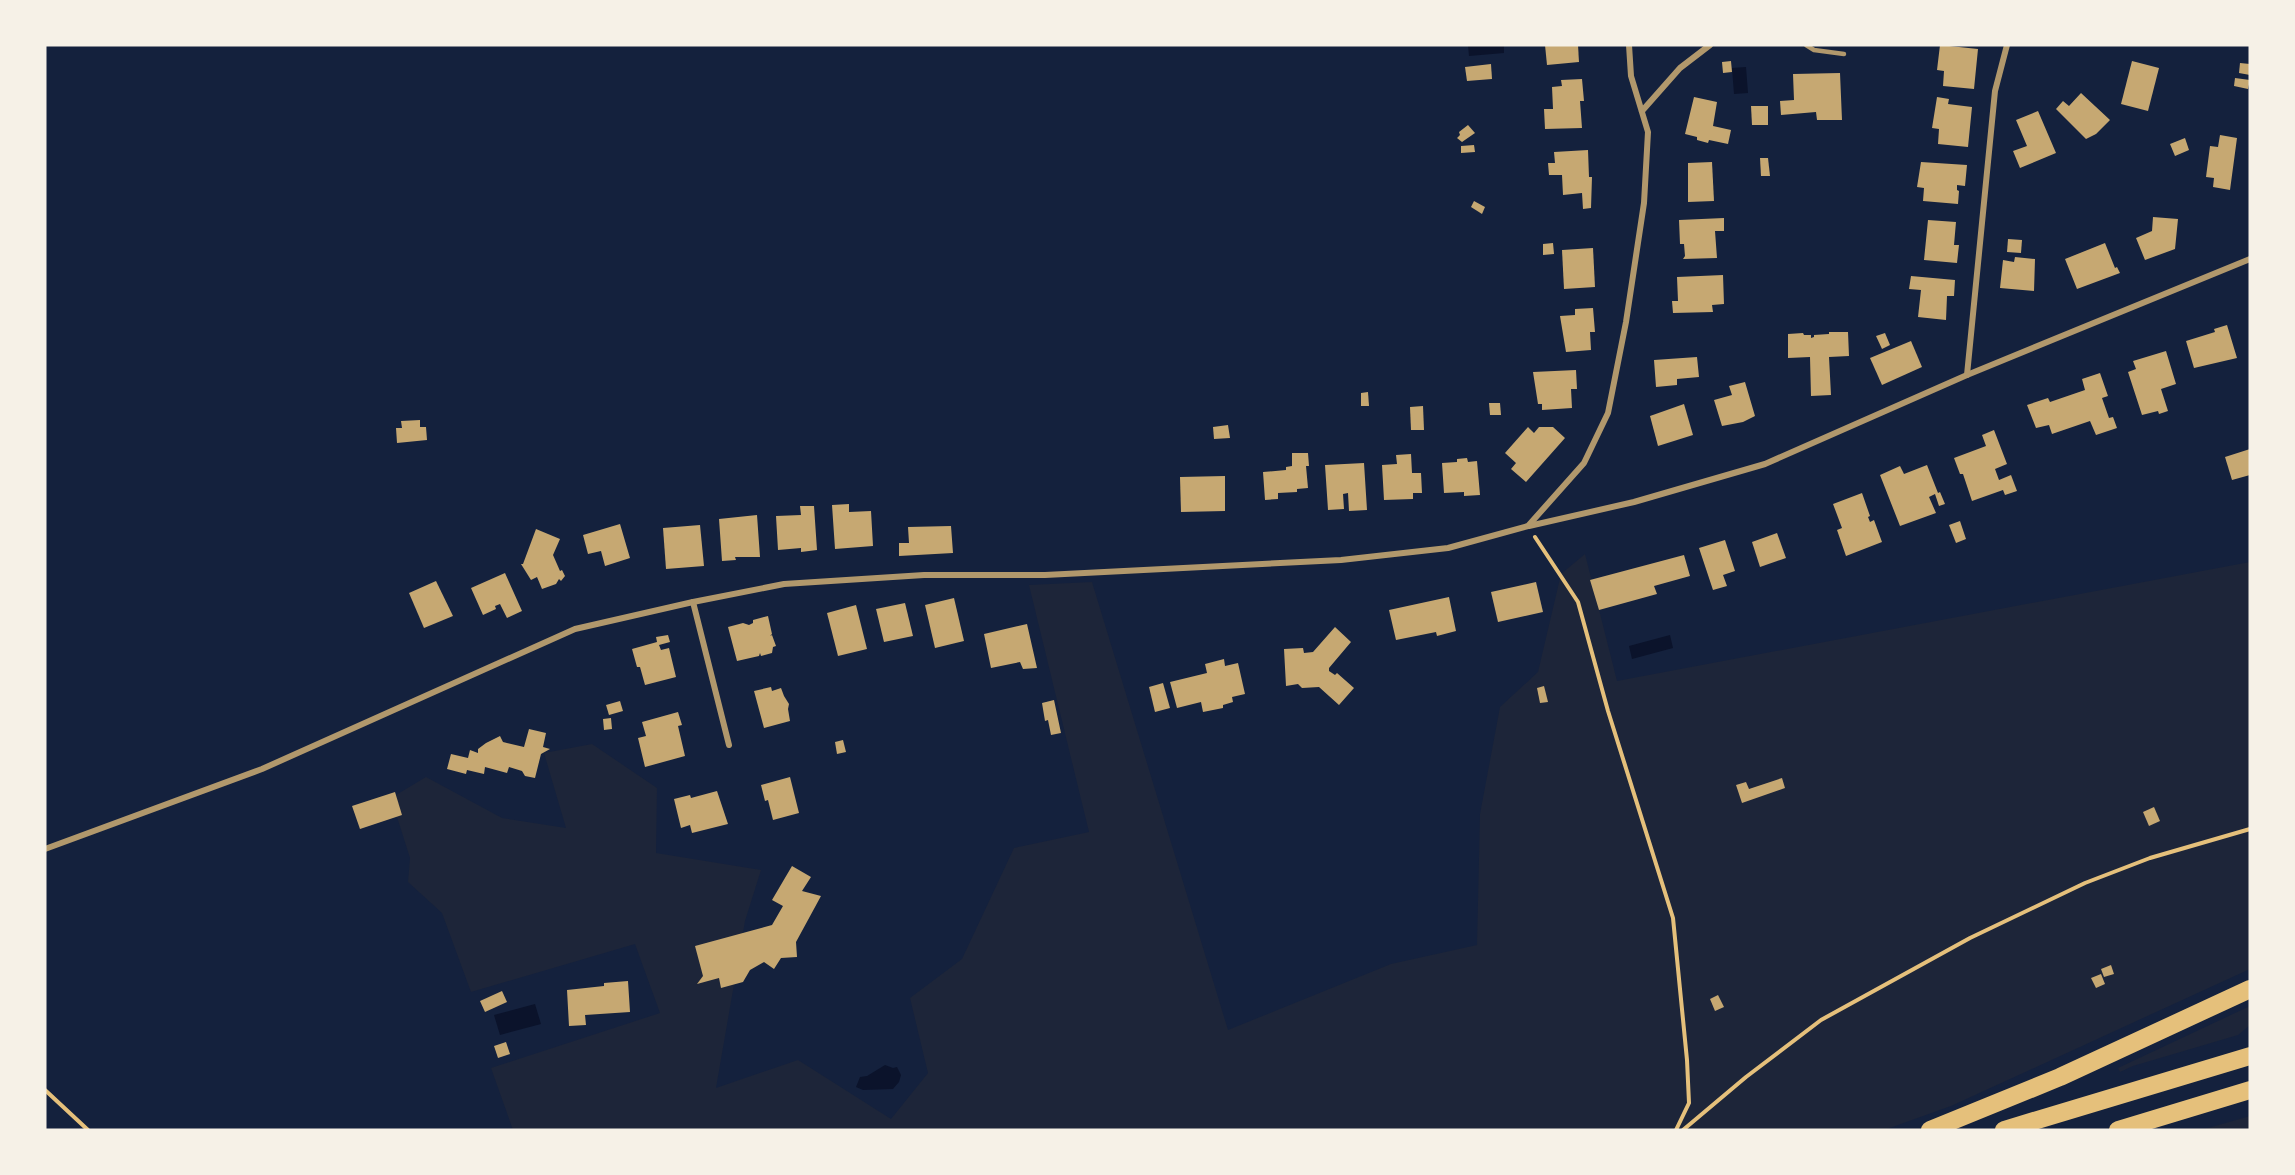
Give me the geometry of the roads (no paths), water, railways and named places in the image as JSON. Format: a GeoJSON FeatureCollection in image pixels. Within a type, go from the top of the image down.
{"type":"FeatureCollection","features":[{"type":"Feature","properties":{"kind":"highway"},"geometry":{"type":"LineString","coordinates":[[1930,1130],[2060,1077],[2250,989]]}},
{"type":"Feature","properties":{"kind":"highway"},"geometry":{"type":"LineString","coordinates":[[2004,1130],[2250,1056]]}},
{"type":"Feature","properties":{"kind":"highway"},"geometry":{"type":"LineString","coordinates":[[2118,1130],[2250,1090]]}},
{"type":"Feature","properties":{"kind":"street"},"geometry":{"type":"LineString","coordinates":[[1528,526],[1584,463],[1608,413],[1626,322],[1644,203],[1648,132],[1631,76],[1629,45]]}},
{"type":"Feature","properties":{"kind":"street"},"geometry":{"type":"LineString","coordinates":[[1642,111],[1680,68],[1710,45]]}},
{"type":"Feature","properties":{"kind":"street"},"geometry":{"type":"LineString","coordinates":[[1967,375],[1995,91],[2007,45]]}},
{"type":"Feature","properties":{"kind":"street"},"geometry":{"type":"LineString","coordinates":[[45,849],[262,769],[575,629],[784,584],[924,575],[1057,574],[1341,560],[1448,548],[1528,526],[1634,502],[1765,464],[1967,375],[2250,259]]}},
{"type":"Feature","properties":{"kind":"street"},"geometry":{"type":"LineString","coordinates":[[693,602],[729,745]]}},
{"type":"Feature","properties":{"kind":"lane"},"geometry":{"type":"LineString","coordinates":[[1806,45],[1814,50],[1844,54]]}}]}
